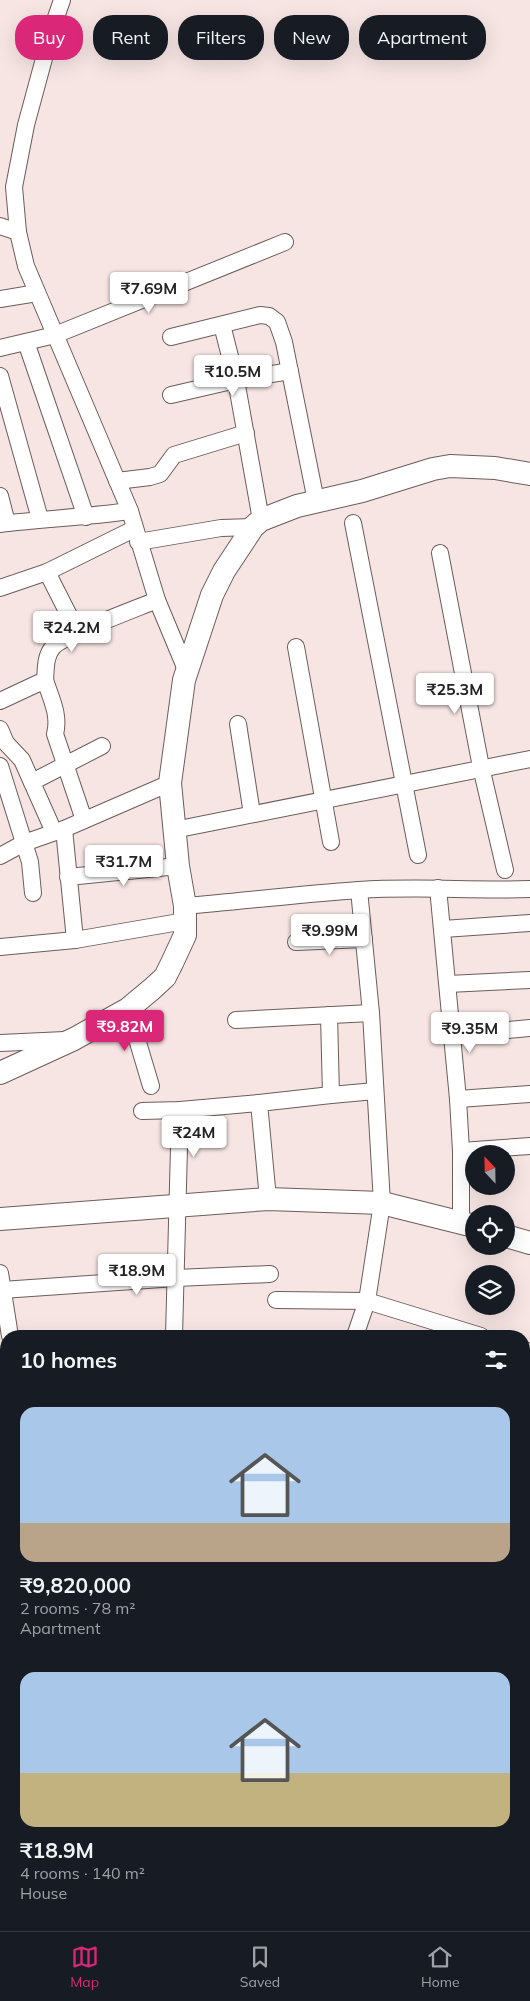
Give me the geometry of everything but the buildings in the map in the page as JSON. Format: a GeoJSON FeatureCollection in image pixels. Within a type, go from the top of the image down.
{"type":"FeatureCollection","features":[{"type":"Feature","properties":{"kind":"street"},"geometry":{"type":"LineString","coordinates":[[62,0],[52,29],[18,159],[14,187],[18,232],[26,266],[130,511],[136,536],[157,600],[187,672]]}},
{"type":"Feature","properties":{"kind":"street"},"geometry":{"type":"LineString","coordinates":[[0,226],[18,232]]}},
{"type":"Feature","properties":{"kind":"street"},"geometry":{"type":"LineString","coordinates":[[0,348],[55,335],[285,242]]}},
{"type":"Feature","properties":{"kind":"street"},"geometry":{"type":"LineString","coordinates":[[0,299],[37,293]]}},
{"type":"Feature","properties":{"kind":"street"},"geometry":{"type":"LineString","coordinates":[[171,337],[260,315],[273,318],[278,322],[284,342],[316,501]]}},
{"type":"Feature","properties":{"kind":"street"},"geometry":{"type":"LineString","coordinates":[[0,1073],[74,1039],[128,1009],[164,976],[185,935],[185,914],[170,783],[184,680],[212,595],[224,570],[257,523],[246,433],[236,380],[222,325]]}},
{"type":"Feature","properties":{"kind":"street"},"geometry":{"type":"LineString","coordinates":[[26,342],[86,517]]}},
{"type":"Feature","properties":{"kind":"street"},"geometry":{"type":"LineString","coordinates":[[170,395],[236,380],[290,371]]}},
{"type":"Feature","properties":{"kind":"street"},"geometry":{"type":"LineString","coordinates":[[0,376],[40,519]]}},
{"type":"Feature","properties":{"kind":"street"},"geometry":{"type":"LineString","coordinates":[[117,481],[160,474],[174,455],[246,433]]}},
{"type":"Feature","properties":{"kind":"street"},"geometry":{"type":"LineString","coordinates":[[0,588],[47,572],[136,536],[257,523],[316,501],[362,491],[433,469],[450,466],[495,468],[530,474]]}},
{"type":"Feature","properties":{"kind":"street"},"geometry":{"type":"LineString","coordinates":[[0,496],[4,524],[130,511]]}},
{"type":"Feature","properties":{"kind":"street"},"geometry":{"type":"LineString","coordinates":[[353,523],[418,856]]}},
{"type":"Feature","properties":{"kind":"street"},"geometry":{"type":"LineString","coordinates":[[440,553],[481,767],[505,870]]}},
{"type":"Feature","properties":{"kind":"street"},"geometry":{"type":"LineString","coordinates":[[47,572],[78,633]]}},
{"type":"Feature","properties":{"kind":"street"},"geometry":{"type":"LineString","coordinates":[[84,820],[55,734],[58,724],[45,680],[46,662],[54,645],[157,600]]}},
{"type":"Feature","properties":{"kind":"street"},"geometry":{"type":"LineString","coordinates":[[296,647],[331,842]]}},
{"type":"Feature","properties":{"kind":"street"},"geometry":{"type":"LineString","coordinates":[[0,701],[45,680]]}},
{"type":"Feature","properties":{"kind":"street"},"geometry":{"type":"LineString","coordinates":[[238,724],[252,814]]}},
{"type":"Feature","properties":{"kind":"street"},"geometry":{"type":"LineString","coordinates":[[2,742],[22,760],[59,830],[68,878],[75,940]]}},
{"type":"Feature","properties":{"kind":"street"},"geometry":{"type":"LineString","coordinates":[[32,782],[102,746]]}},
{"type":"Feature","properties":{"kind":"street"},"geometry":{"type":"LineString","coordinates":[[174,830],[324,801],[481,767],[530,759]]}},
{"type":"Feature","properties":{"kind":"street"},"geometry":{"type":"LineString","coordinates":[[0,766],[30,862],[33,893]]}},
{"type":"Feature","properties":{"kind":"street"},"geometry":{"type":"LineString","coordinates":[[0,856],[4,852],[24,843],[84,820],[170,783]]}},
{"type":"Feature","properties":{"kind":"street"},"geometry":{"type":"LineString","coordinates":[[68,878],[178,866]]}},
{"type":"Feature","properties":{"kind":"street"},"geometry":{"type":"LineString","coordinates":[[0,945],[75,940],[185,914],[359,890],[438,888],[530,889]]}},
{"type":"Feature","properties":{"kind":"street"},"geometry":{"type":"LineString","coordinates":[[438,888],[453,1035],[465,1205]]}},
{"type":"Feature","properties":{"kind":"street"},"geometry":{"type":"LineString","coordinates":[[357,1330],[367,1301],[382,1204],[371,1013],[359,890]]}},
{"type":"Feature","properties":{"kind":"street"},"geometry":{"type":"LineString","coordinates":[[443,929],[530,923]]}},
{"type":"Feature","properties":{"kind":"street"},"geometry":{"type":"LineString","coordinates":[[296,942],[364,939]]}},
{"type":"Feature","properties":{"kind":"street"},"geometry":{"type":"LineString","coordinates":[[448,984],[530,980]]}},
{"type":"Feature","properties":{"kind":"street"},"geometry":{"type":"LineString","coordinates":[[128,1009],[151,1086]]}},
{"type":"Feature","properties":{"kind":"street"},"geometry":{"type":"LineString","coordinates":[[236,1020],[371,1013]]}},
{"type":"Feature","properties":{"kind":"street"},"geometry":{"type":"LineString","coordinates":[[329,1015],[331,1094]]}},
{"type":"Feature","properties":{"kind":"street"},"geometry":{"type":"LineString","coordinates":[[453,1035],[530,1028]]}},
{"type":"Feature","properties":{"kind":"street"},"geometry":{"type":"LineString","coordinates":[[0,1043],[74,1039]]}},
{"type":"Feature","properties":{"kind":"street"},"geometry":{"type":"LineString","coordinates":[[142,1111],[180,1110],[375,1091]]}},
{"type":"Feature","properties":{"kind":"street"},"geometry":{"type":"LineString","coordinates":[[458,1099],[530,1094]]}},
{"type":"Feature","properties":{"kind":"street"},"geometry":{"type":"LineString","coordinates":[[259,1103],[268,1199]]}},
{"type":"Feature","properties":{"kind":"street"},"geometry":{"type":"LineString","coordinates":[[174,1330],[180,1110]]}},
{"type":"Feature","properties":{"kind":"street"},"geometry":{"type":"LineString","coordinates":[[461,1151],[530,1146]]}},
{"type":"Feature","properties":{"kind":"street"},"geometry":{"type":"LineString","coordinates":[[0,1219],[268,1199],[382,1204],[465,1224]]}},
{"type":"Feature","properties":{"kind":"street"},"geometry":{"type":"LineString","coordinates":[[515,1239],[530,1243]]}},
{"type":"Feature","properties":{"kind":"street"},"geometry":{"type":"LineString","coordinates":[[0,1273],[6,1330]]}},
{"type":"Feature","properties":{"kind":"street"},"geometry":{"type":"LineString","coordinates":[[2,1290],[176,1278],[270,1274]]}},
{"type":"Feature","properties":{"kind":"street"},"geometry":{"type":"LineString","coordinates":[[276,1300],[367,1301],[440,1330]]}}]}
